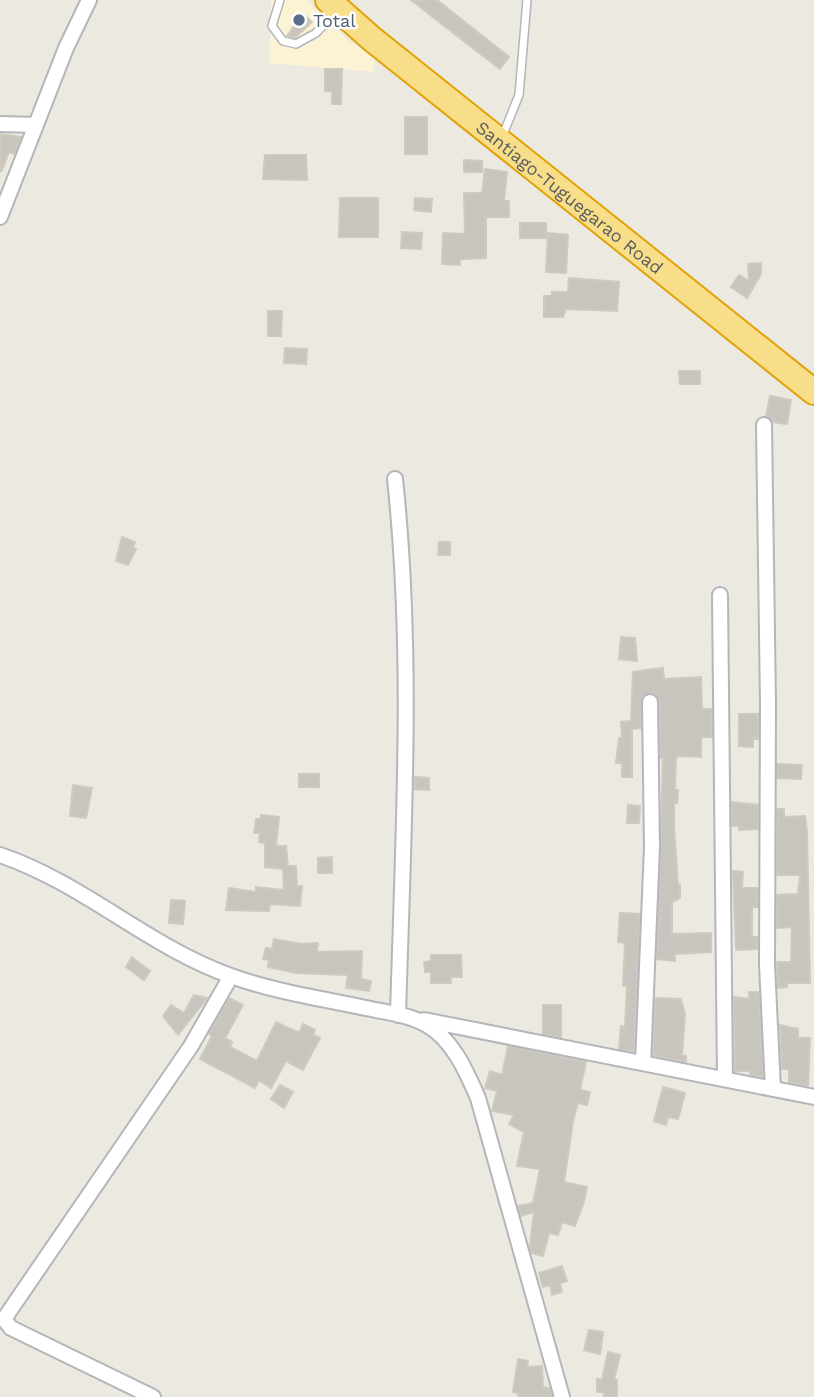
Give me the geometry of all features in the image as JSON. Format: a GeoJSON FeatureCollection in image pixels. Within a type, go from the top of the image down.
{"type":"FeatureCollection","features":[{"type":"Feature","properties":{"kind":"highway","name":"Santiago-Tuguegarao Road"},"geometry":{"type":"LineString","coordinates":[[333,5],[814,392]]}},
{"type":"Feature","properties":{"kind":"street"},"geometry":{"type":"LineString","coordinates":[[0,217],[89,0]]}},
{"type":"Feature","properties":{"kind":"street"},"geometry":{"type":"LineString","coordinates":[[0,124],[36,125]]}},
{"type":"Feature","properties":{"kind":"street"},"geometry":{"type":"LineString","coordinates":[[764,425],[768,704],[767,965],[773,1089]]}},
{"type":"Feature","properties":{"kind":"street"},"geometry":{"type":"LineString","coordinates":[[395,479],[404,591],[406,679],[405,1016]]}},
{"type":"Feature","properties":{"kind":"street"},"geometry":{"type":"LineString","coordinates":[[720,595],[725,1079]]}},
{"type":"Feature","properties":{"kind":"street"},"geometry":{"type":"LineString","coordinates":[[643,1063],[651,857],[650,702]]}},
{"type":"Feature","properties":{"kind":"street"},"geometry":{"type":"LineString","coordinates":[[0,855],[48,876],[173,950],[231,976],[405,1016],[814,1097]]}},
{"type":"Feature","properties":{"kind":"street"},"geometry":{"type":"LineString","coordinates":[[153,1397],[12,1328],[4,1319],[184,1056],[231,976]]}},
{"type":"Feature","properties":{"kind":"street"},"geometry":{"type":"LineString","coordinates":[[405,1016],[443,1037],[465,1070],[478,1098],[562,1397]]}},
{"type":"Feature","properties":{"kind":"lane"},"geometry":{"type":"LineString","coordinates":[[280,0],[272,26],[283,41],[296,44],[316,33],[333,5]]}},
{"type":"Feature","properties":{"kind":"lane"},"geometry":{"type":"LineString","coordinates":[[501,141],[519,95],[527,0]]}},
{"type":"Feature","properties":{"kind":"shaded area","name":"Total"},"geometry":{"type":"Polygon","coordinates":[[[271,0],[306,0],[348,40],[375,58],[374,72],[270,63],[271,0]]]}},
{"type":"Feature","properties":{"kind":"building"},"geometry":{"type":"Polygon","coordinates":[[[411,0],[437,0],[509,57],[500,69],[411,0]]]}},
{"type":"Feature","properties":{"kind":"building"},"geometry":{"type":"Polygon","coordinates":[[[303,14],[312,22],[295,38],[287,36],[303,14]]]}},
{"type":"Feature","properties":{"kind":"building"},"geometry":{"type":"Polygon","coordinates":[[[325,69],[342,69],[341,104],[332,104],[332,91],[325,91],[325,69]]]}},
{"type":"Feature","properties":{"kind":"building"},"geometry":{"type":"Polygon","coordinates":[[[405,117],[427,117],[427,154],[405,154],[405,117]]]}},
{"type":"Feature","properties":{"kind":"building"},"geometry":{"type":"Polygon","coordinates":[[[0,134],[21,137],[14,154],[9,152],[1,172],[0,134]]]}},
{"type":"Feature","properties":{"kind":"building"},"geometry":{"type":"Polygon","coordinates":[[[265,155],[306,155],[307,180],[263,179],[265,155]]]}},
{"type":"Feature","properties":{"kind":"building"},"geometry":{"type":"Polygon","coordinates":[[[464,160],[482,161],[482,172],[464,172],[464,160]]]}},
{"type":"Feature","properties":{"kind":"building"},"geometry":{"type":"Polygon","coordinates":[[[485,169],[507,172],[504,201],[509,201],[509,217],[486,217],[486,258],[460,259],[460,265],[442,264],[443,233],[465,234],[464,193],[482,193],[485,169]]]}},
{"type":"Feature","properties":{"kind":"building"},"geometry":{"type":"Polygon","coordinates":[[[340,198],[378,198],[378,237],[339,237],[340,198]]]}},
{"type":"Feature","properties":{"kind":"building"},"geometry":{"type":"Polygon","coordinates":[[[415,198],[432,199],[431,212],[414,210],[415,198]]]}},
{"type":"Feature","properties":{"kind":"building"},"geometry":{"type":"Polygon","coordinates":[[[520,223],[546,223],[546,238],[520,238],[520,223]]]}},
{"type":"Feature","properties":{"kind":"building"},"geometry":{"type":"Polygon","coordinates":[[[402,232],[422,233],[421,249],[401,248],[402,232]]]}},
{"type":"Feature","properties":{"kind":"building"},"geometry":{"type":"Polygon","coordinates":[[[548,233],[568,235],[566,273],[546,272],[548,233]]]}},
{"type":"Feature","properties":{"kind":"building"},"geometry":{"type":"Polygon","coordinates":[[[761,263],[761,274],[747,298],[731,287],[739,275],[749,281],[748,264],[761,263]]]}},
{"type":"Feature","properties":{"kind":"building"},"geometry":{"type":"Polygon","coordinates":[[[569,278],[619,282],[617,311],[566,309],[563,317],[544,317],[544,296],[552,296],[552,292],[568,292],[569,278]]]}},
{"type":"Feature","properties":{"kind":"building"},"geometry":{"type":"Polygon","coordinates":[[[268,311],[282,311],[281,336],[268,336],[268,311]]]}},
{"type":"Feature","properties":{"kind":"building"},"geometry":{"type":"Polygon","coordinates":[[[285,348],[307,349],[306,364],[284,363],[285,348]]]}},
{"type":"Feature","properties":{"kind":"building"},"geometry":{"type":"Polygon","coordinates":[[[679,371],[700,371],[700,384],[680,384],[679,371]]]}},
{"type":"Feature","properties":{"kind":"building"},"geometry":{"type":"Polygon","coordinates":[[[770,396],[791,400],[787,424],[773,422],[766,416],[770,396]]]}},
{"type":"Feature","properties":{"kind":"building"},"geometry":{"type":"Polygon","coordinates":[[[122,537],[135,542],[133,548],[136,549],[128,565],[116,561],[122,537]]]}},
{"type":"Feature","properties":{"kind":"building"},"geometry":{"type":"Polygon","coordinates":[[[439,542],[450,542],[450,555],[438,555],[439,542]]]}},
{"type":"Feature","properties":{"kind":"building"},"geometry":{"type":"Polygon","coordinates":[[[621,637],[635,638],[637,661],[619,659],[621,637]]]}},
{"type":"Feature","properties":{"kind":"building"},"geometry":{"type":"Polygon","coordinates":[[[663,668],[664,679],[701,677],[702,709],[712,709],[712,737],[701,737],[701,757],[676,756],[675,790],[678,790],[677,803],[674,803],[674,826],[680,898],[672,902],[672,934],[711,933],[711,952],[675,954],[675,961],[657,959],[663,758],[660,758],[660,702],[654,693],[642,697],[641,728],[632,729],[632,777],[622,777],[622,763],[616,763],[619,738],[622,738],[621,722],[631,721],[633,672],[663,668]]]}},
{"type":"Feature","properties":{"kind":"building"},"geometry":{"type":"Polygon","coordinates":[[[739,714],[758,714],[758,739],[753,739],[753,747],[739,746],[739,714]]]}},
{"type":"Feature","properties":{"kind":"building"},"geometry":{"type":"Polygon","coordinates":[[[777,764],[802,765],[801,779],[777,778],[777,764]]]}},
{"type":"Feature","properties":{"kind":"building"},"geometry":{"type":"Polygon","coordinates":[[[299,774],[319,774],[319,787],[299,787],[299,774]]]}},
{"type":"Feature","properties":{"kind":"building"},"geometry":{"type":"Polygon","coordinates":[[[415,777],[429,778],[429,790],[414,789],[415,777]]]}},
{"type":"Feature","properties":{"kind":"building"},"geometry":{"type":"Polygon","coordinates":[[[73,785],[92,788],[86,818],[70,816],[73,785]]]}},
{"type":"Feature","properties":{"kind":"building"},"geometry":{"type":"Polygon","coordinates":[[[732,802],[758,805],[758,829],[739,830],[739,826],[732,826],[732,802]]]}},
{"type":"Feature","properties":{"kind":"building"},"geometry":{"type":"Polygon","coordinates":[[[628,805],[640,806],[639,823],[627,823],[628,805]]]}},
{"type":"Feature","properties":{"kind":"building"},"geometry":{"type":"Polygon","coordinates":[[[777,809],[784,809],[784,817],[805,816],[810,983],[787,983],[787,987],[778,988],[777,962],[791,962],[792,927],[777,928],[777,895],[798,894],[800,875],[777,875],[777,809]]]}},
{"type":"Feature","properties":{"kind":"building"},"geometry":{"type":"Polygon","coordinates":[[[261,815],[279,817],[276,846],[286,846],[288,866],[296,866],[297,886],[302,886],[300,906],[270,904],[269,911],[226,910],[229,888],[256,892],[256,887],[284,890],[283,869],[265,867],[265,843],[259,842],[260,833],[254,833],[256,819],[261,819],[261,815]]]}},
{"type":"Feature","properties":{"kind":"building"},"geometry":{"type":"Polygon","coordinates":[[[332,857],[332,873],[318,873],[318,858],[332,857]]]}},
{"type":"Feature","properties":{"kind":"building"},"geometry":{"type":"Polygon","coordinates":[[[733,871],[743,872],[742,888],[758,888],[758,907],[752,907],[752,937],[757,937],[757,949],[736,950],[733,871]]]}},
{"type":"Feature","properties":{"kind":"building"},"geometry":{"type":"Polygon","coordinates":[[[171,900],[185,901],[183,924],[169,923],[171,900]]]}},
{"type":"Feature","properties":{"kind":"building"},"geometry":{"type":"Polygon","coordinates":[[[620,913],[640,914],[634,1051],[619,1049],[621,1026],[625,1027],[627,986],[623,986],[625,943],[618,942],[620,913]]]}},
{"type":"Feature","properties":{"kind":"building"},"geometry":{"type":"Polygon","coordinates":[[[274,939],[301,944],[318,943],[317,952],[362,951],[361,979],[371,981],[369,991],[346,988],[348,975],[296,973],[268,967],[269,960],[263,959],[266,948],[272,949],[274,939]]]}},
{"type":"Feature","properties":{"kind":"building"},"geometry":{"type":"Polygon","coordinates":[[[431,955],[461,955],[462,977],[451,977],[451,983],[431,983],[431,972],[425,972],[424,962],[431,961],[431,955]]]}},
{"type":"Feature","properties":{"kind":"building"},"geometry":{"type":"Polygon","coordinates":[[[132,957],[150,971],[144,980],[126,967],[132,957]]]}},
{"type":"Feature","properties":{"kind":"building"},"geometry":{"type":"Polygon","coordinates":[[[749,992],[759,992],[763,1077],[750,1075],[750,1071],[735,1071],[734,997],[749,999],[749,992]]]}},
{"type":"Feature","properties":{"kind":"building"},"geometry":{"type":"Polygon","coordinates":[[[194,995],[207,998],[178,1035],[163,1016],[171,1005],[184,1013],[194,995]]]}},
{"type":"Feature","properties":{"kind":"building"},"geometry":{"type":"Polygon","coordinates":[[[229,998],[243,1005],[225,1038],[232,1042],[230,1047],[257,1061],[276,1022],[299,1033],[303,1024],[315,1030],[313,1035],[320,1038],[303,1070],[286,1061],[271,1088],[259,1080],[255,1088],[200,1059],[212,1036],[209,1034],[229,998]]]}},
{"type":"Feature","properties":{"kind":"building"},"geometry":{"type":"Polygon","coordinates":[[[655,998],[681,999],[685,1014],[682,1055],[686,1056],[686,1062],[653,1055],[655,998]]]}},
{"type":"Feature","properties":{"kind":"building"},"geometry":{"type":"Polygon","coordinates":[[[543,1005],[561,1005],[561,1037],[543,1034],[543,1005]]]}},
{"type":"Feature","properties":{"kind":"building"},"geometry":{"type":"Polygon","coordinates":[[[780,1025],[798,1029],[798,1038],[810,1038],[808,1086],[789,1082],[789,1069],[782,1069],[780,1025]]]}},
{"type":"Feature","properties":{"kind":"building"},"geometry":{"type":"Polygon","coordinates":[[[508,1046],[586,1062],[580,1090],[590,1092],[587,1105],[578,1103],[564,1182],[587,1187],[575,1226],[562,1222],[558,1235],[549,1233],[543,1256],[531,1253],[534,1212],[521,1216],[518,1206],[533,1203],[540,1169],[517,1166],[524,1132],[509,1124],[514,1115],[492,1111],[497,1091],[485,1088],[490,1071],[502,1075],[508,1046]]]}},
{"type":"Feature","properties":{"kind":"building"},"geometry":{"type":"Polygon","coordinates":[[[280,1085],[293,1092],[284,1108],[271,1099],[280,1085]]]}},
{"type":"Feature","properties":{"kind":"building"},"geometry":{"type":"Polygon","coordinates":[[[663,1087],[685,1093],[678,1119],[668,1117],[666,1125],[654,1121],[663,1087]]]}},
{"type":"Feature","properties":{"kind":"building"},"geometry":{"type":"Polygon","coordinates":[[[562,1266],[567,1281],[560,1283],[562,1292],[552,1295],[550,1285],[543,1287],[539,1273],[562,1266]]]}},
{"type":"Feature","properties":{"kind":"building"},"geometry":{"type":"Polygon","coordinates":[[[589,1330],[603,1332],[600,1354],[584,1350],[589,1330]]]}},
{"type":"Feature","properties":{"kind":"building"},"geometry":{"type":"Polygon","coordinates":[[[608,1352],[620,1355],[614,1380],[617,1380],[617,1397],[604,1397],[604,1392],[597,1392],[597,1379],[602,1380],[608,1352]]]}},
{"type":"Feature","properties":{"kind":"building"},"geometry":{"type":"Polygon","coordinates":[[[518,1359],[528,1361],[527,1367],[542,1366],[543,1387],[549,1388],[552,1397],[518,1397],[519,1394],[513,1392],[518,1359]]]}},
{"type":"Feature","properties":{"kind":"place","name":"Total"},"geometry":{"type":"Point","coordinates":[299,20]}}]}
